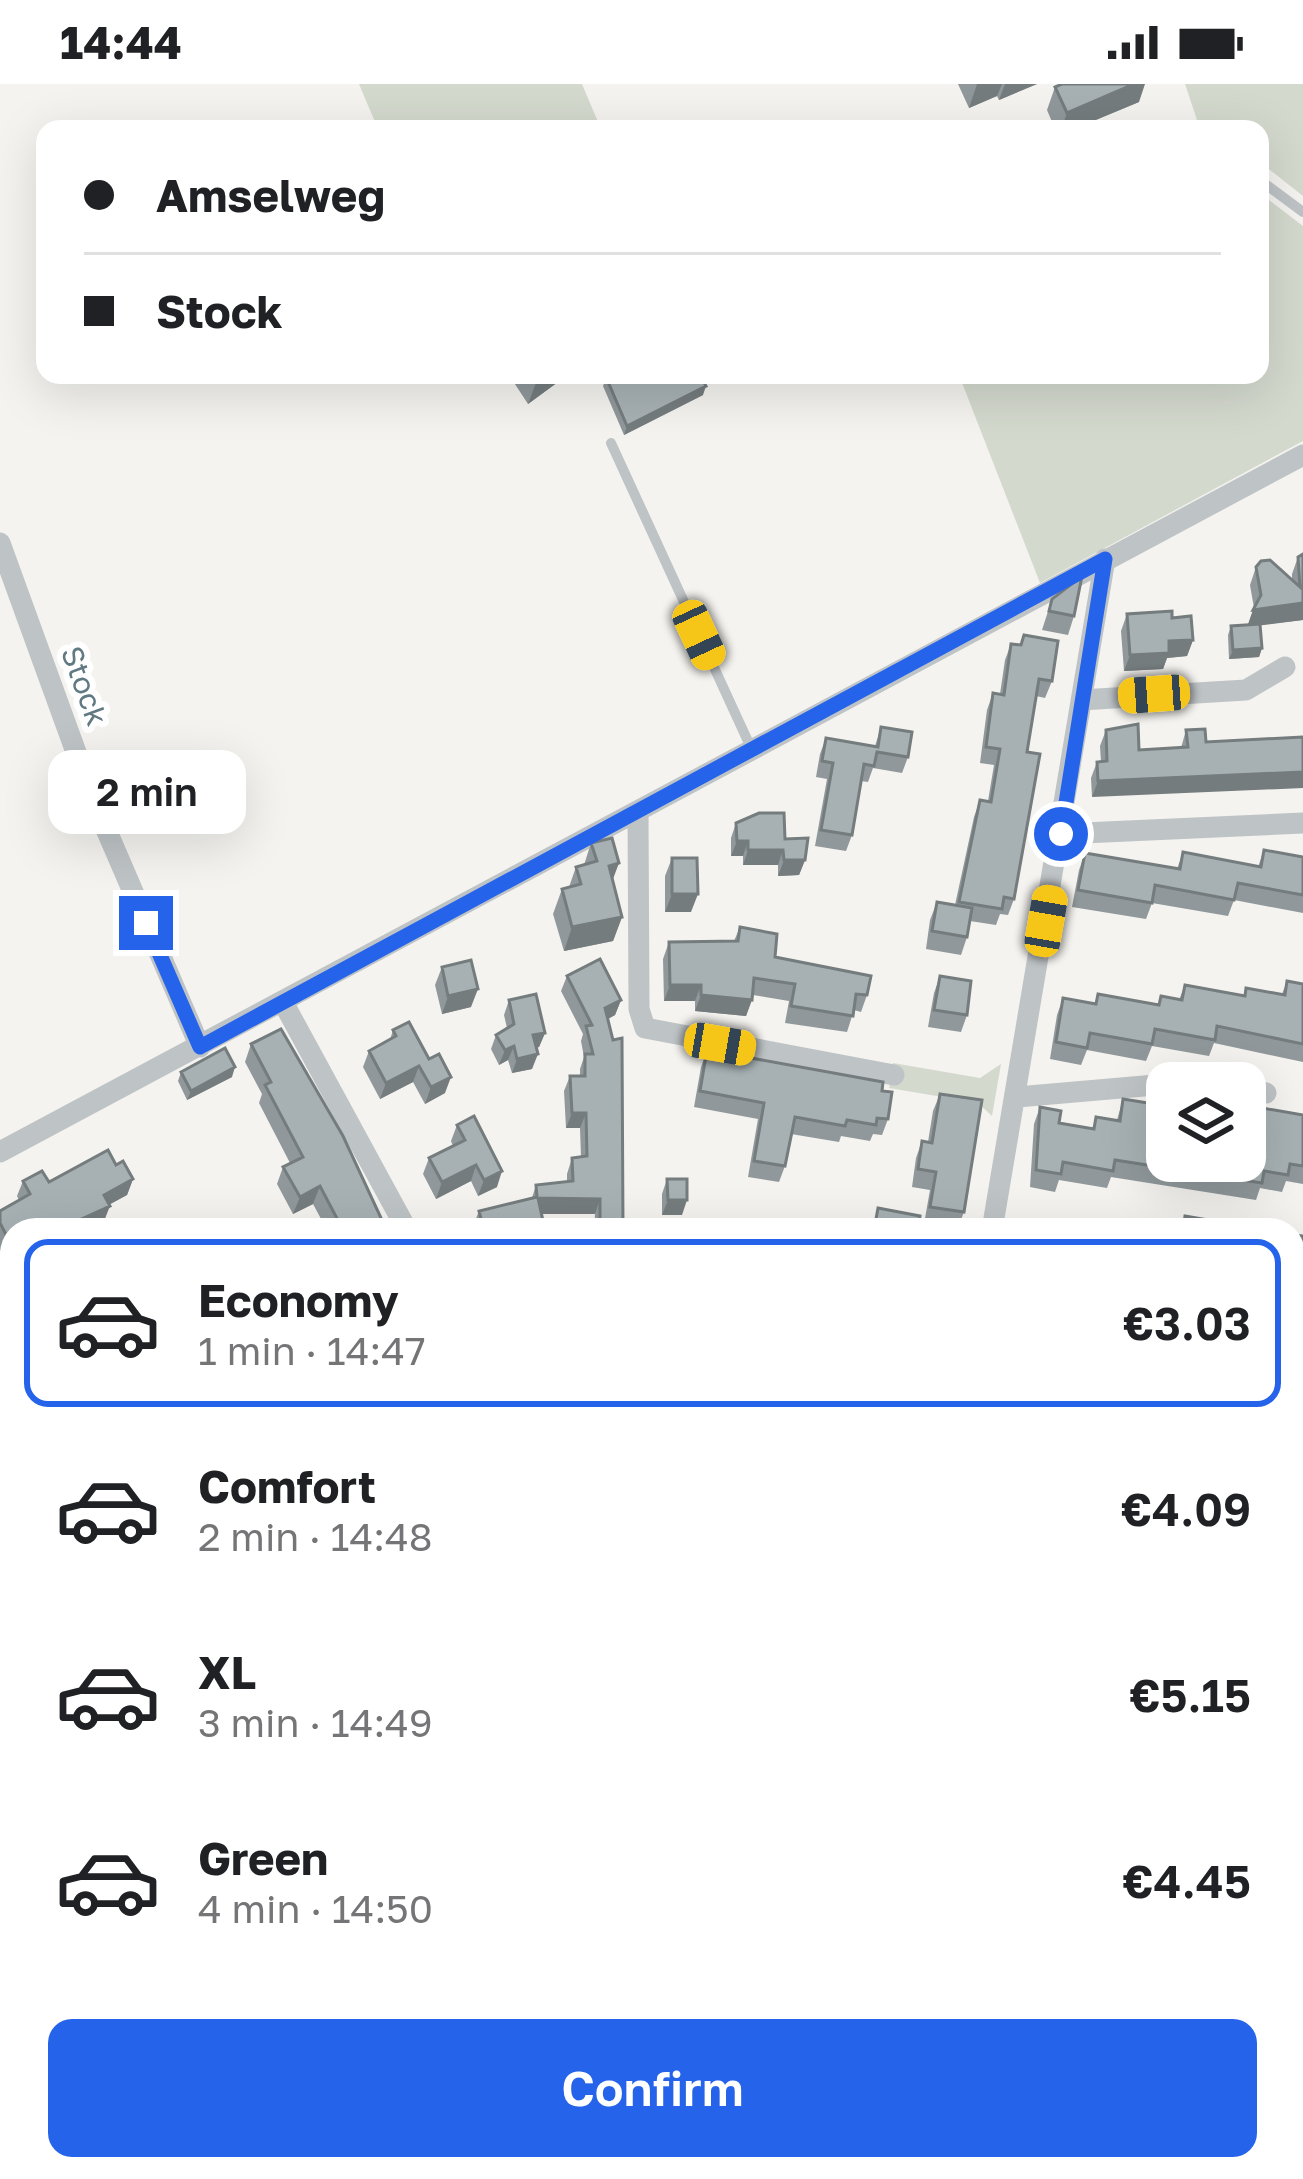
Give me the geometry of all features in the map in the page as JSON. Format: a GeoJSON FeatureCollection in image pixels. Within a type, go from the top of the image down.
{"type":"FeatureCollection","features":[{"type":"Feature","properties":{"kind":"street"},"geometry":{"type":"LineString","coordinates":[[0,1152],[1303,455]]}},
{"type":"Feature","properties":{"kind":"street","name":"Stock"},"geometry":{"type":"LineString","coordinates":[[0,543],[94,799],[200,1047]]}},
{"type":"Feature","properties":{"kind":"street"},"geometry":{"type":"LineString","coordinates":[[994,1218],[1105,559]]}},
{"type":"Feature","properties":{"kind":"street"},"geometry":{"type":"LineString","coordinates":[[1081,700],[1246,690],[1285,667]]}},
{"type":"Feature","properties":{"kind":"street"},"geometry":{"type":"LineString","coordinates":[[638,812],[639,1010],[645,1028],[894,1075]]}},
{"type":"Feature","properties":{"kind":"street"},"geometry":{"type":"LineString","coordinates":[[1061,834],[1303,824]]}},
{"type":"Feature","properties":{"kind":"street"},"geometry":{"type":"LineString","coordinates":[[284,1004],[400,1218]]}},
{"type":"Feature","properties":{"kind":"street"},"geometry":{"type":"LineString","coordinates":[[1017,1096],[1146,1086]]}},
{"type":"Feature","properties":{"kind":"lane"},"geometry":{"type":"LineString","coordinates":[[1269,186],[1303,212]]}},
{"type":"Feature","properties":{"kind":"lane"},"geometry":{"type":"LineString","coordinates":[[610,443],[752,750]]}},
{"type":"Feature","properties":{"kind":"shaded area"},"geometry":{"type":"Polygon","coordinates":[[[359,84],[582,84],[597,120],[374,120],[359,84]]]}},
{"type":"Feature","properties":{"kind":"shaded area"},"geometry":{"type":"Polygon","coordinates":[[[1185,84],[1303,84],[1303,196],[1269,169],[1269,120],[1197,120],[1185,84]]]}},
{"type":"Feature","properties":{"kind":"shaded area"},"geometry":{"type":"Polygon","coordinates":[[[1269,200],[1303,226],[1303,441],[1040,583],[963,384],[1269,384],[1269,200]]]}},
{"type":"Feature","properties":{"kind":"shaded area"},"geometry":{"type":"Polygon","coordinates":[[[893,1063],[980,1078],[1001,1064],[992,1116],[978,1103],[889,1088],[893,1063]]]}},
{"type":"Feature","properties":{"kind":"building"},"geometry":{"type":"Polygon","coordinates":[[[1134,84],[1067,113],[1055,87],[1134,84]]]}},
{"type":"Feature","properties":{"kind":"building"},"geometry":{"type":"Polygon","coordinates":[[[609,384],[706,386],[627,426],[609,384]]]}},
{"type":"Feature","properties":{"kind":"building"},"geometry":{"type":"Polygon","coordinates":[[[1303,554],[1303,603],[1253,610],[1261,595],[1256,567],[1261,561],[1270,560],[1300,587],[1298,557],[1303,554]]]}},
{"type":"Feature","properties":{"kind":"building"},"geometry":{"type":"Polygon","coordinates":[[[1082,576],[1074,616],[1049,611],[1052,599],[1082,576]]]}},
{"type":"Feature","properties":{"kind":"building"},"geometry":{"type":"Polygon","coordinates":[[[1172,611],[1172,618],[1191,616],[1193,640],[1169,641],[1169,653],[1130,655],[1127,614],[1172,611]]]}},
{"type":"Feature","properties":{"kind":"building"},"geometry":{"type":"Polygon","coordinates":[[[1260,624],[1262,648],[1233,650],[1231,626],[1260,624]]]}},
{"type":"Feature","properties":{"kind":"building"},"geometry":{"type":"Polygon","coordinates":[[[1024,635],[1058,641],[1052,681],[1039,679],[1027,752],[1040,754],[1014,899],[1004,897],[1002,909],[959,902],[980,800],[991,802],[1000,749],[986,747],[993,693],[1004,695],[1011,644],[1021,645],[1024,635]]]}},
{"type":"Feature","properties":{"kind":"building"},"geometry":{"type":"Polygon","coordinates":[[[1138,724],[1139,750],[1188,747],[1186,730],[1205,729],[1206,742],[1303,737],[1303,772],[1098,781],[1097,762],[1107,761],[1106,730],[1138,724]]]}},
{"type":"Feature","properties":{"kind":"building"},"geometry":{"type":"Polygon","coordinates":[[[881,727],[912,732],[908,757],[877,752],[874,766],[864,764],[852,835],[821,830],[833,763],[822,761],[826,738],[878,747],[881,727]]]}},
{"type":"Feature","properties":{"kind":"building"},"geometry":{"type":"Polygon","coordinates":[[[759,813],[784,813],[785,839],[808,838],[805,860],[784,860],[783,850],[748,850],[748,841],[737,841],[736,823],[759,813]]]}},
{"type":"Feature","properties":{"kind":"building"},"geometry":{"type":"Polygon","coordinates":[[[612,838],[619,863],[609,866],[622,917],[572,927],[562,889],[581,884],[576,867],[597,861],[591,843],[612,838]]]}},
{"type":"Feature","properties":{"kind":"building"},"geometry":{"type":"Polygon","coordinates":[[[1264,850],[1303,857],[1303,895],[1238,883],[1234,900],[1155,885],[1152,903],[1078,890],[1085,853],[1180,869],[1183,852],[1261,867],[1264,850]]]}},
{"type":"Feature","properties":{"kind":"building"},"geometry":{"type":"Polygon","coordinates":[[[672,858],[697,858],[698,894],[672,894],[672,858]]]}},
{"type":"Feature","properties":{"kind":"building"},"geometry":{"type":"Polygon","coordinates":[[[937,902],[972,908],[967,937],[932,931],[937,902]]]}},
{"type":"Feature","properties":{"kind":"building"},"geometry":{"type":"Polygon","coordinates":[[[740,927],[777,934],[775,957],[871,976],[867,995],[856,994],[853,1016],[791,1006],[795,984],[754,978],[752,1000],[701,995],[701,985],[670,985],[669,942],[738,941],[740,927]]]}},
{"type":"Feature","properties":{"kind":"building"},"geometry":{"type":"Polygon","coordinates":[[[600,959],[621,1000],[605,1008],[613,1040],[622,1038],[623,1218],[600,1218],[600,1199],[538,1198],[542,1218],[481,1218],[479,1211],[537,1197],[536,1185],[573,1181],[572,1158],[587,1156],[586,1113],[572,1113],[570,1076],[585,1076],[585,1054],[593,1054],[586,1026],[592,1025],[567,976],[600,959]]]}},
{"type":"Feature","properties":{"kind":"building"},"geometry":{"type":"Polygon","coordinates":[[[471,960],[478,989],[448,996],[442,967],[471,960]]]}},
{"type":"Feature","properties":{"kind":"building"},"geometry":{"type":"Polygon","coordinates":[[[940,976],[971,981],[967,1015],[934,1010],[940,976]]]}},
{"type":"Feature","properties":{"kind":"building"},"geometry":{"type":"Polygon","coordinates":[[[1287,981],[1303,984],[1303,1044],[1217,1026],[1215,1040],[1155,1029],[1152,1044],[1090,1033],[1087,1048],[1056,1042],[1063,998],[1096,1004],[1098,994],[1159,1005],[1161,996],[1182,1000],[1185,985],[1245,996],[1246,988],[1285,995],[1287,981]]]}},
{"type":"Feature","properties":{"kind":"building"},"geometry":{"type":"Polygon","coordinates":[[[536,994],[545,1033],[533,1035],[538,1054],[517,1059],[514,1046],[505,1050],[496,1035],[514,1024],[509,1000],[536,994]]]}},
{"type":"Feature","properties":{"kind":"building"},"geometry":{"type":"Polygon","coordinates":[[[409,1022],[429,1059],[439,1054],[451,1077],[431,1087],[419,1066],[386,1083],[369,1051],[396,1036],[393,1030],[409,1022]]]}},
{"type":"Feature","properties":{"kind":"building"},"geometry":{"type":"Polygon","coordinates":[[[281,1029],[343,1136],[381,1218],[337,1218],[320,1186],[300,1197],[283,1167],[303,1157],[265,1085],[271,1082],[251,1044],[281,1029]]]}},
{"type":"Feature","properties":{"kind":"building"},"geometry":{"type":"Polygon","coordinates":[[[225,1048],[235,1067],[191,1091],[181,1072],[225,1048]]]}},
{"type":"Feature","properties":{"kind":"building"},"geometry":{"type":"Polygon","coordinates":[[[707,1050],[883,1082],[882,1091],[892,1092],[888,1119],[877,1118],[876,1125],[847,1120],[845,1126],[795,1117],[785,1166],[754,1161],[764,1103],[700,1091],[707,1050]]]}},
{"type":"Feature","properties":{"kind":"building"},"geometry":{"type":"Polygon","coordinates":[[[940,1094],[982,1100],[964,1212],[930,1207],[936,1172],[918,1169],[922,1141],[932,1143],[940,1094]]]}},
{"type":"Feature","properties":{"kind":"building"},"geometry":{"type":"Polygon","coordinates":[[[1123,1099],[1146,1103],[1146,1165],[1115,1160],[1113,1171],[1063,1162],[1061,1174],[1036,1170],[1040,1107],[1061,1111],[1059,1123],[1094,1129],[1096,1117],[1120,1121],[1123,1099]]]}},
{"type":"Feature","properties":{"kind":"building"},"geometry":{"type":"Polygon","coordinates":[[[1266,1109],[1303,1115],[1303,1166],[1290,1164],[1288,1175],[1266,1171],[1266,1109]]]}},
{"type":"Feature","properties":{"kind":"building"},"geometry":{"type":"Polygon","coordinates":[[[474,1116],[502,1171],[484,1180],[476,1165],[442,1182],[429,1158],[465,1140],[457,1125],[474,1116]]]}},
{"type":"Feature","properties":{"kind":"building"},"geometry":{"type":"Polygon","coordinates":[[[108,1150],[116,1165],[123,1161],[133,1179],[104,1195],[110,1206],[84,1218],[0,1218],[0,1211],[30,1194],[23,1181],[42,1171],[49,1182],[108,1150]]]}},
{"type":"Feature","properties":{"kind":"building"},"geometry":{"type":"Polygon","coordinates":[[[667,1179],[687,1179],[687,1200],[668,1200],[667,1179]]]}},
{"type":"Feature","properties":{"kind":"building"},"geometry":{"type":"Polygon","coordinates":[[[878,1208],[920,1216],[920,1218],[876,1218],[878,1208]]]}},
{"type":"Feature","properties":{"kind":"route"},"geometry":{"type":"LineString","coordinates":[[146,923],[200,1047],[1105,559],[1061,834]]}}]}
